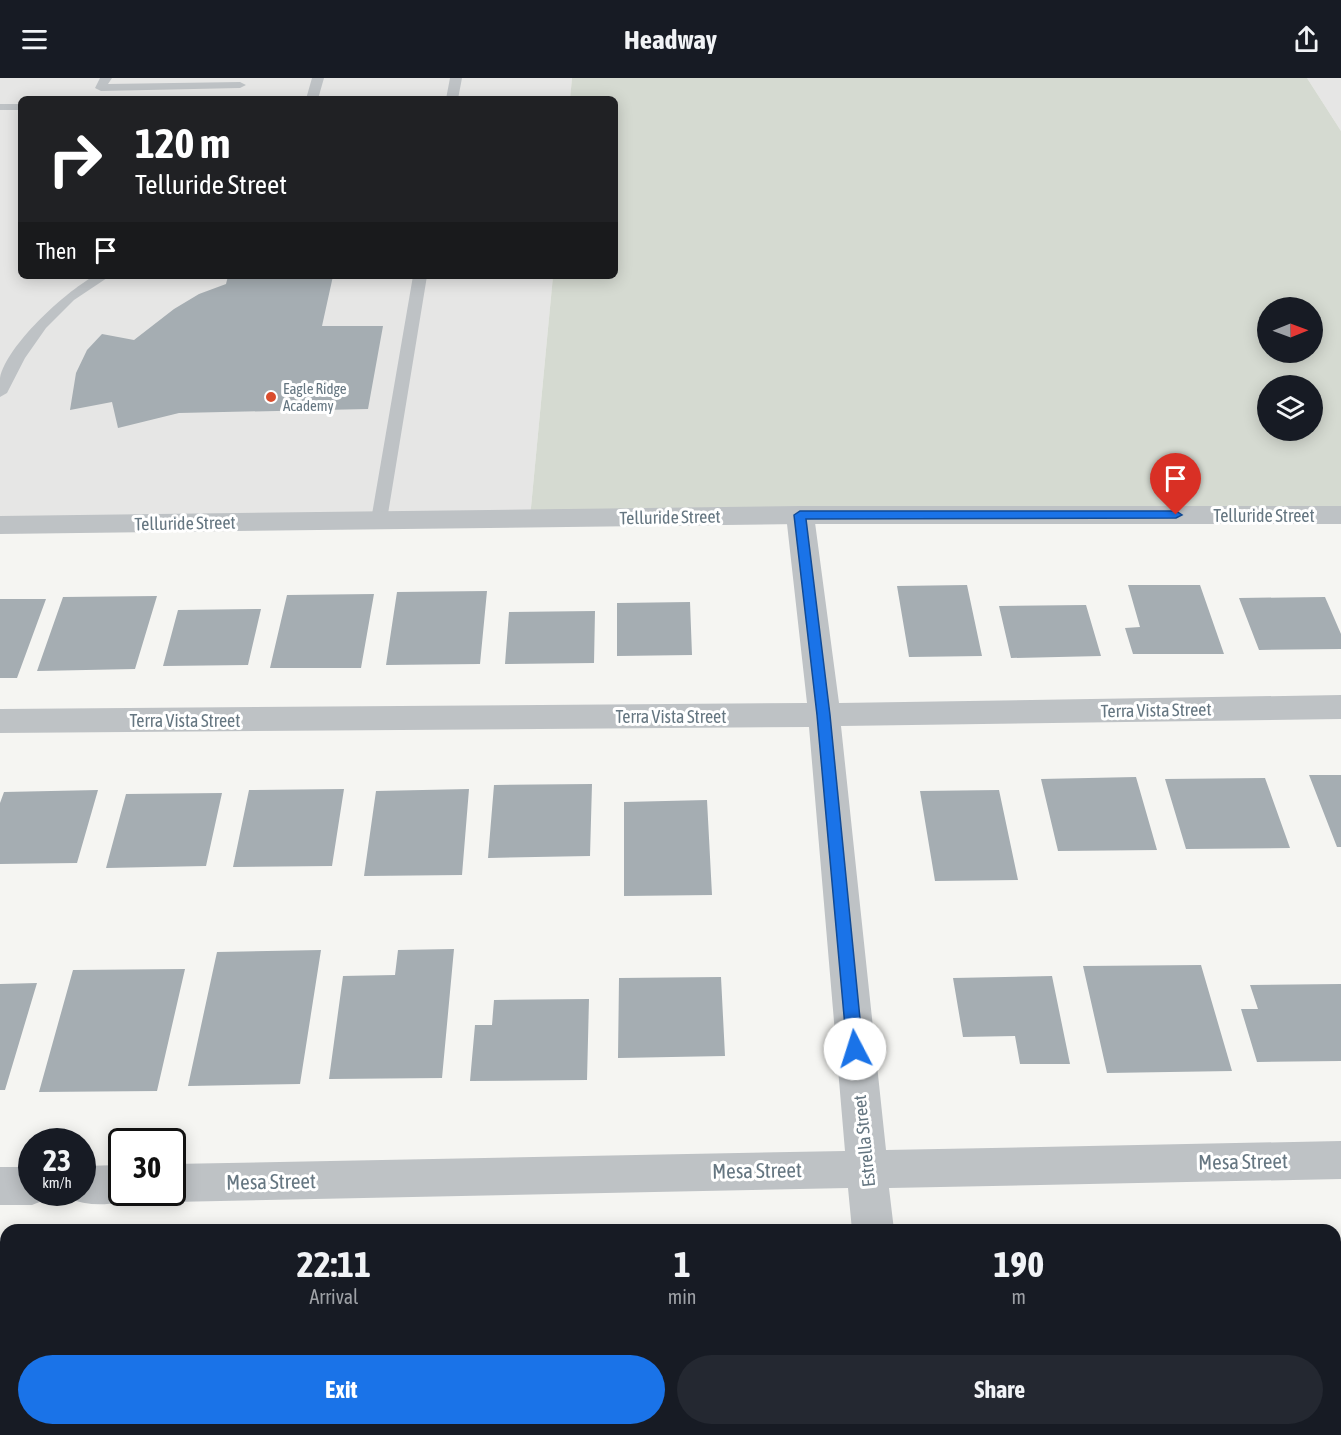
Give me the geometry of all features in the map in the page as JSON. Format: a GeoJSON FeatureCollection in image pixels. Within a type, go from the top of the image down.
{"type":"FeatureCollection","features":[{"type":"Feature","properties":{"kind":"street","name":"Telluride Street"},"geometry":{"type":"LineString","coordinates":[[0,525],[800,515],[1341,514]]}},
{"type":"Feature","properties":{"kind":"street","name":"Estrella Street"},"geometry":{"type":"LineString","coordinates":[[800,515],[824,715],[872,1224]]}},
{"type":"Feature","properties":{"kind":"street","name":"Terra Vista Street"},"geometry":{"type":"LineString","coordinates":[[0,721],[824,715],[1341,707]]}},
{"type":"Feature","properties":{"kind":"street","name":"Mesa Street"},"geometry":{"type":"LineString","coordinates":[[186,1183],[1341,1160]]}},
{"type":"Feature","properties":{"kind":"street"},"geometry":{"type":"LineString","coordinates":[[0,1186],[18,1186]]}},
{"type":"Feature","properties":{"kind":"lane"},"geometry":{"type":"LineString","coordinates":[[106,78],[100,88],[242,81],[237,96]]}},
{"type":"Feature","properties":{"kind":"lane"},"geometry":{"type":"LineString","coordinates":[[313,96],[318,78]]}},
{"type":"Feature","properties":{"kind":"lane"},"geometry":{"type":"LineString","coordinates":[[453,96],[456,78]]}},
{"type":"Feature","properties":{"kind":"lane"},"geometry":{"type":"LineString","coordinates":[[0,107],[18,107]]}},
{"type":"Feature","properties":{"kind":"lane"},"geometry":{"type":"LineString","coordinates":[[0,393],[26,344],[52,314],[97,279]]}},
{"type":"Feature","properties":{"kind":"lane"},"geometry":{"type":"LineString","coordinates":[[379,520],[419,279]]}},
{"type":"Feature","properties":{"kind":"shaded area","name":"Eagle Ridge Academy"},"geometry":{"type":"Polygon","coordinates":[[[0,78],[572,78],[570,96],[18,96],[18,279],[553,279],[530,518],[0,525],[0,78]]]}},
{"type":"Feature","properties":{"kind":"shaded area"},"geometry":{"type":"Polygon","coordinates":[[[572,78],[1307,78],[1341,131],[1341,515],[530,518],[553,279],[618,279],[618,96],[570,96],[572,78]]]}},
{"type":"Feature","properties":{"kind":"shaded area"},"geometry":{"type":"Polygon","coordinates":[[[1307,78],[1341,78],[1341,131],[1307,78]]]}},
{"type":"Feature","properties":{"kind":"building","name":"Eagle Ridge Academy"},"geometry":{"type":"Polygon","coordinates":[[[227,279],[332,279],[322,326],[383,326],[368,409],[179,413],[118,428],[112,402],[70,410],[76,373],[87,350],[102,334],[134,340],[174,309],[199,294],[226,284],[227,279]]]}},
{"type":"Feature","properties":{"kind":"building"},"geometry":{"type":"Polygon","coordinates":[[[967,585],[982,656],[909,657],[897,586],[967,585]]]}},
{"type":"Feature","properties":{"kind":"building"},"geometry":{"type":"Polygon","coordinates":[[[1128,585],[1200,585],[1224,654],[1133,654],[1125,628],[1140,627],[1128,585]]]}},
{"type":"Feature","properties":{"kind":"building"},"geometry":{"type":"Polygon","coordinates":[[[487,591],[480,664],[386,665],[397,592],[487,591]]]}},
{"type":"Feature","properties":{"kind":"building"},"geometry":{"type":"Polygon","coordinates":[[[374,594],[361,668],[270,668],[287,595],[374,594]]]}},
{"type":"Feature","properties":{"kind":"building"},"geometry":{"type":"Polygon","coordinates":[[[157,596],[135,669],[37,671],[63,597],[157,596]]]}},
{"type":"Feature","properties":{"kind":"building"},"geometry":{"type":"Polygon","coordinates":[[[1325,597],[1341,634],[1341,649],[1259,650],[1239,598],[1325,597]]]}},
{"type":"Feature","properties":{"kind":"building"},"geometry":{"type":"Polygon","coordinates":[[[0,599],[46,599],[17,678],[0,678],[0,599]]]}},
{"type":"Feature","properties":{"kind":"building"},"geometry":{"type":"Polygon","coordinates":[[[690,602],[692,655],[617,656],[617,603],[690,602]]]}},
{"type":"Feature","properties":{"kind":"building"},"geometry":{"type":"Polygon","coordinates":[[[1086,605],[1101,656],[1011,658],[999,606],[1086,605]]]}},
{"type":"Feature","properties":{"kind":"building"},"geometry":{"type":"Polygon","coordinates":[[[261,609],[248,665],[163,666],[178,610],[261,609]]]}},
{"type":"Feature","properties":{"kind":"building"},"geometry":{"type":"Polygon","coordinates":[[[595,611],[594,663],[505,664],[509,612],[595,611]]]}},
{"type":"Feature","properties":{"kind":"building"},"geometry":{"type":"Polygon","coordinates":[[[1309,775],[1341,775],[1341,847],[1337,847],[1309,775]]]}},
{"type":"Feature","properties":{"kind":"building"},"geometry":{"type":"Polygon","coordinates":[[[1136,777],[1157,850],[1058,851],[1041,779],[1136,777]]]}},
{"type":"Feature","properties":{"kind":"building"},"geometry":{"type":"Polygon","coordinates":[[[1265,778],[1290,848],[1186,849],[1165,779],[1265,778]]]}},
{"type":"Feature","properties":{"kind":"building"},"geometry":{"type":"Polygon","coordinates":[[[592,784],[590,856],[488,858],[494,785],[592,784]]]}},
{"type":"Feature","properties":{"kind":"building"},"geometry":{"type":"Polygon","coordinates":[[[344,789],[332,866],[233,867],[249,790],[344,789]]]}},
{"type":"Feature","properties":{"kind":"building"},"geometry":{"type":"Polygon","coordinates":[[[469,789],[462,875],[364,876],[376,791],[469,789]]]}},
{"type":"Feature","properties":{"kind":"building"},"geometry":{"type":"Polygon","coordinates":[[[98,790],[77,863],[0,864],[0,803],[4,792],[98,790]]]}},
{"type":"Feature","properties":{"kind":"building"},"geometry":{"type":"Polygon","coordinates":[[[999,790],[1018,880],[935,881],[920,791],[999,790]]]}},
{"type":"Feature","properties":{"kind":"building"},"geometry":{"type":"Polygon","coordinates":[[[222,793],[206,866],[106,868],[126,794],[222,793]]]}},
{"type":"Feature","properties":{"kind":"building"},"geometry":{"type":"Polygon","coordinates":[[[707,800],[712,895],[624,896],[624,802],[707,800]]]}},
{"type":"Feature","properties":{"kind":"building"},"geometry":{"type":"Polygon","coordinates":[[[454,949],[442,1078],[329,1079],[343,976],[395,975],[398,950],[454,949]]]}},
{"type":"Feature","properties":{"kind":"building"},"geometry":{"type":"Polygon","coordinates":[[[321,950],[300,1084],[188,1086],[217,952],[321,950]]]}},
{"type":"Feature","properties":{"kind":"building"},"geometry":{"type":"Polygon","coordinates":[[[1201,965],[1232,1071],[1107,1073],[1083,966],[1201,965]]]}},
{"type":"Feature","properties":{"kind":"building"},"geometry":{"type":"Polygon","coordinates":[[[185,969],[157,1091],[39,1092],[73,970],[185,969]]]}},
{"type":"Feature","properties":{"kind":"building"},"geometry":{"type":"Polygon","coordinates":[[[1052,976],[1070,1064],[1020,1064],[1015,1036],[963,1037],[953,978],[1052,976]]]}},
{"type":"Feature","properties":{"kind":"building"},"geometry":{"type":"Polygon","coordinates":[[[721,977],[725,1056],[618,1058],[619,978],[721,977]]]}},
{"type":"Feature","properties":{"kind":"building"},"geometry":{"type":"Polygon","coordinates":[[[37,983],[5,1090],[0,1090],[0,984],[37,983]]]}},
{"type":"Feature","properties":{"kind":"building"},"geometry":{"type":"Polygon","coordinates":[[[1341,984],[1341,1061],[1257,1062],[1241,1009],[1258,1009],[1250,985],[1341,984]]]}},
{"type":"Feature","properties":{"kind":"building"},"geometry":{"type":"Polygon","coordinates":[[[589,999],[587,1080],[470,1081],[475,1025],[492,1025],[494,1000],[589,999]]]}},
{"type":"Feature","properties":{"kind":"place","name":"Eagle Ridge Academy"},"geometry":{"type":"Point","coordinates":[271,397]}},
{"type":"Feature","properties":{"kind":"route"},"geometry":{"type":"LineString","coordinates":[[855,1049],[824,715],[800,515],[1176,515]]}}]}
